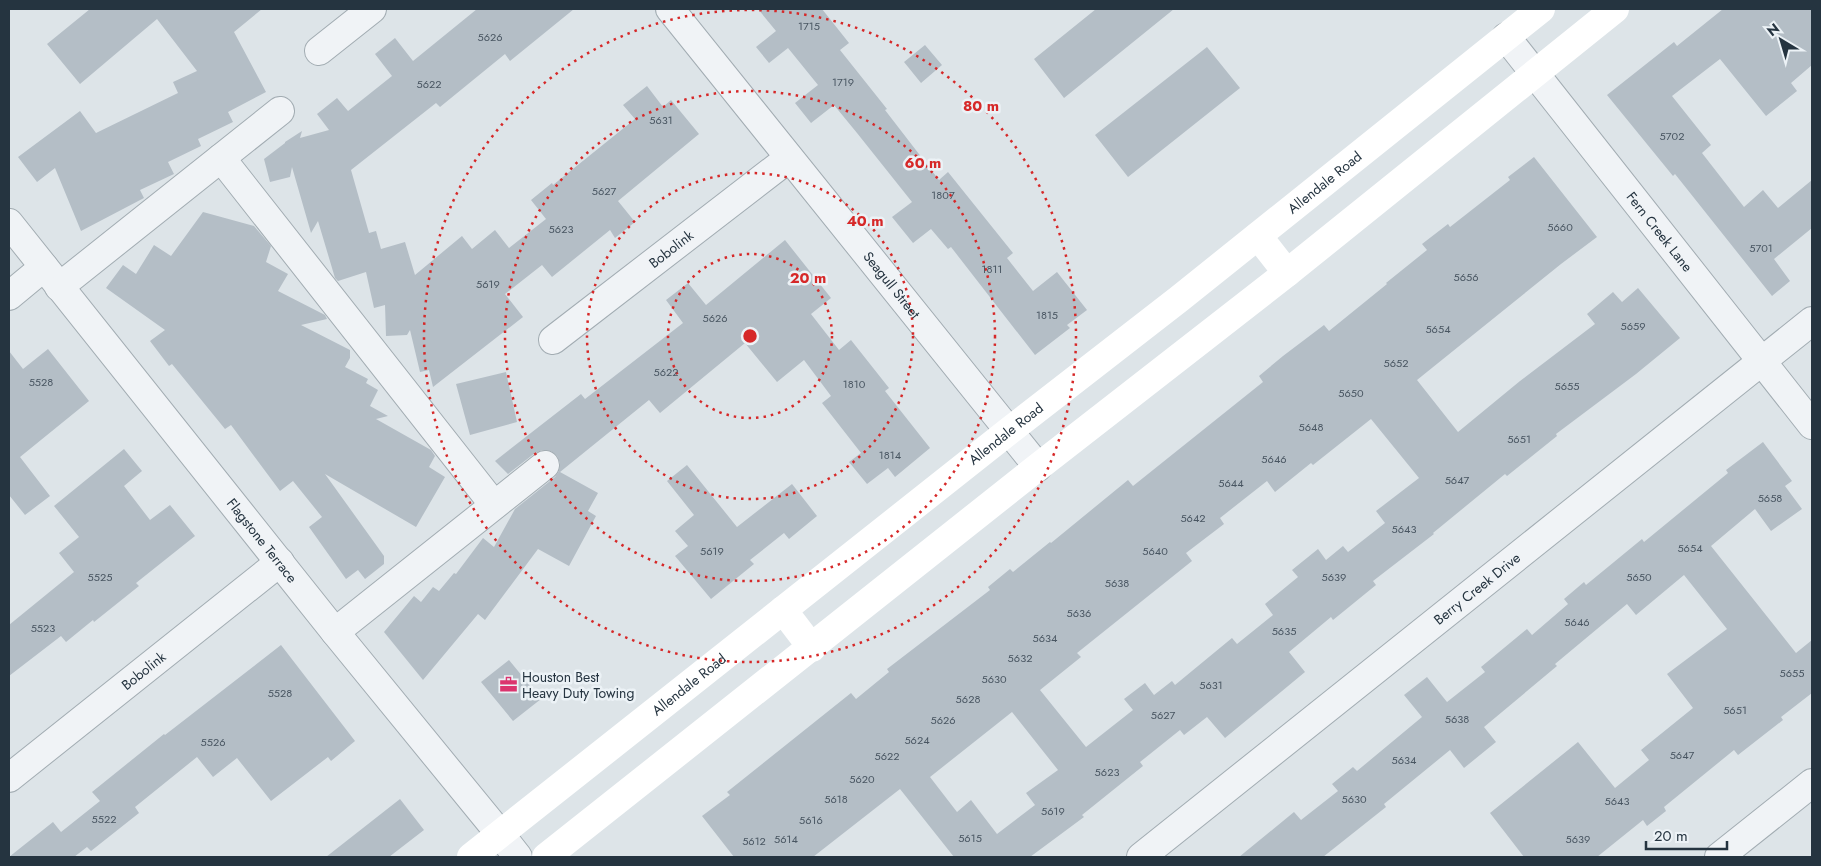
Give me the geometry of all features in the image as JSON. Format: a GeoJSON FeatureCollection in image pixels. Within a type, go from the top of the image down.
{"type":"FeatureCollection","features":[{"type":"Feature","properties":{"kind":"main road","name":"Allendale Road"},"geometry":{"type":"LineString","coordinates":[[471,857],[1258,236],[1541,9]]}},
{"type":"Feature","properties":{"kind":"main road"},"geometry":{"type":"LineString","coordinates":[[546,857],[1286,273],[1615,9]]}},
{"type":"Feature","properties":{"kind":"main road"},"geometry":{"type":"LineString","coordinates":[[1258,236],[1286,273]]}},
{"type":"Feature","properties":{"kind":"main road"},"geometry":{"type":"LineString","coordinates":[[782,610],[812,648]]}},
{"type":"Feature","properties":{"kind":"street"},"geometry":{"type":"LineString","coordinates":[[319,51],[372,9]]}},
{"type":"Feature","properties":{"kind":"street","name":"Seagull Street"},"geometry":{"type":"LineString","coordinates":[[670,9],[1038,467]]}},
{"type":"Feature","properties":{"kind":"street","name":"Fern Creek Lane"},"geometry":{"type":"LineString","coordinates":[[1506,37],[1812,425]]}},
{"type":"Feature","properties":{"kind":"street"},"geometry":{"type":"LineString","coordinates":[[9,296],[52,277],[221,158],[280,111]]}},
{"type":"Feature","properties":{"kind":"street"},"geometry":{"type":"LineString","coordinates":[[221,158],[494,505]]}},
{"type":"Feature","properties":{"kind":"street","name":"Bobolink"},"geometry":{"type":"LineString","coordinates":[[553,340],[789,158]]}},
{"type":"Feature","properties":{"kind":"street","name":"Flagstone Terrace"},"geometry":{"type":"LineString","coordinates":[[9,223],[335,632],[518,857]]}},
{"type":"Feature","properties":{"kind":"street","name":"Berry Creek Drive"},"geometry":{"type":"LineString","coordinates":[[1141,857],[1812,321]]}},
{"type":"Feature","properties":{"kind":"street"},"geometry":{"type":"LineString","coordinates":[[335,632],[545,465]]}},
{"type":"Feature","properties":{"kind":"street","name":"Bobolink"},"geometry":{"type":"LineString","coordinates":[[9,778],[280,562]]}},
{"type":"Feature","properties":{"kind":"street"},"geometry":{"type":"LineString","coordinates":[[1719,857],[1812,783]]}},
{"type":"Feature","properties":{"kind":"building"},"geometry":{"type":"Polygon","coordinates":[[[90,9],[262,9],[234,32],[266,92],[228,112],[233,122],[198,139],[201,146],[168,162],[174,174],[140,190],[144,198],[81,231],[55,168],[37,182],[18,157],[80,111],[96,133],[178,93],[173,82],[197,71],[157,19],[80,84],[47,44],[90,9]]]}},
{"type":"Feature","properties":{"kind":"building"},"geometry":{"type":"Polygon","coordinates":[[[477,9],[574,9],[510,61],[505,54],[440,107],[436,103],[351,170],[369,233],[376,231],[381,249],[405,242],[415,275],[462,236],[472,249],[495,230],[509,248],[546,219],[531,200],[552,183],[553,185],[635,119],[623,105],[647,86],[663,107],[671,100],[699,134],[618,201],[635,222],[615,238],[610,230],[552,277],[542,265],[505,294],[523,317],[433,387],[429,370],[420,372],[410,330],[407,335],[386,336],[385,305],[374,308],[366,272],[338,281],[335,278],[318,221],[311,233],[292,167],[290,177],[270,182],[264,159],[302,131],[300,138],[329,130],[317,114],[337,98],[348,111],[392,76],[375,54],[395,38],[413,61],[477,9]]]}},
{"type":"Feature","properties":{"kind":"building"},"geometry":{"type":"Polygon","coordinates":[[[758,9],[822,9],[849,43],[840,50],[887,109],[885,110],[939,180],[948,172],[1013,253],[1007,258],[1033,291],[1057,272],[1087,310],[1067,325],[1070,328],[1035,355],[951,247],[948,249],[931,229],[913,243],[892,217],[912,202],[857,133],[834,105],[811,123],[795,103],[818,85],[788,48],[769,63],[756,47],[776,31],[758,9]]]}},
{"type":"Feature","properties":{"kind":"building"},"geometry":{"type":"Polygon","coordinates":[[[1096,9],[1174,9],[1064,98],[1034,59],[1096,9]]]}},
{"type":"Feature","properties":{"kind":"building"},"geometry":{"type":"Polygon","coordinates":[[[1723,9],[1812,9],[1812,65],[1791,83],[1797,91],[1766,116],[1720,59],[1672,96],[1711,145],[1702,153],[1744,207],[1763,190],[1778,208],[1812,180],[1812,228],[1774,259],[1790,281],[1772,296],[1675,174],[1673,176],[1607,95],[1674,42],[1677,46],[1723,9]]]}},
{"type":"Feature","properties":{"kind":"building"},"geometry":{"type":"Polygon","coordinates":[[[925,45],[942,65],[921,83],[904,62],[925,45]]]}},
{"type":"Feature","properties":{"kind":"building"},"geometry":{"type":"Polygon","coordinates":[[[1207,47],[1240,88],[1128,177],[1095,135],[1207,47]]]}},
{"type":"Feature","properties":{"kind":"building"},"geometry":{"type":"Polygon","coordinates":[[[1534,157],[1597,237],[1417,380],[1458,432],[1520,381],[1595,324],[1587,314],[1613,292],[1622,302],[1638,288],[1680,338],[1636,374],[1556,434],[1557,436],[1507,476],[1505,474],[1434,534],[1373,581],[1376,585],[1333,620],[1331,617],[1289,652],[1305,672],[1225,738],[1207,717],[1184,735],[1180,730],[1140,762],[1143,766],[1082,815],[1084,817],[1030,857],[954,857],[900,789],[813,857],[734,857],[702,816],[730,795],[727,792],[851,693],[856,699],[889,672],[887,669],[990,590],[988,587],[1010,569],[1013,572],[1128,480],[1133,486],[1263,382],[1259,376],[1283,356],[1324,325],[1329,331],[1387,284],[1427,250],[1422,244],[1448,224],[1450,227],[1510,180],[1508,177],[1534,157]],[[1371,419],[1313,465],[1311,463],[1275,492],[1267,481],[1220,518],[1224,524],[1186,553],[1192,561],[1077,653],[1081,657],[1040,690],[1086,747],[1133,710],[1124,699],[1145,683],[1154,695],[1172,681],[1175,685],[1232,638],[1237,644],[1273,615],[1265,604],[1298,577],[1292,570],[1318,549],[1326,560],[1343,546],[1348,552],[1385,523],[1376,511],[1419,478],[1371,419]],[[1012,712],[930,777],[957,812],[971,800],[997,834],[1035,805],[1026,793],[1058,770],[1012,712]]]}},
{"type":"Feature","properties":{"kind":"building"},"geometry":{"type":"Polygon","coordinates":[[[203,212],[254,226],[271,246],[266,262],[288,274],[278,291],[325,315],[327,319],[301,325],[350,350],[350,358],[345,367],[368,379],[366,383],[378,390],[370,406],[388,416],[376,419],[431,450],[435,456],[429,467],[445,477],[416,527],[325,474],[384,556],[384,564],[365,579],[358,570],[346,579],[309,527],[322,517],[293,481],[280,491],[231,425],[225,429],[172,364],[169,366],[150,341],[165,330],[106,288],[123,265],[136,274],[154,245],[171,256],[203,212]]]}},
{"type":"Feature","properties":{"kind":"building"},"geometry":{"type":"Polygon","coordinates":[[[785,240],[831,298],[811,314],[839,350],[851,340],[889,388],[885,391],[930,448],[895,477],[888,468],[867,484],[849,462],[861,453],[822,403],[831,396],[804,360],[777,382],[745,343],[660,413],[649,400],[560,472],[598,493],[588,511],[596,516],[569,566],[538,549],[485,620],[478,614],[423,680],[384,632],[414,596],[421,602],[433,587],[439,591],[454,573],[456,574],[483,538],[494,547],[515,509],[555,477],[559,471],[560,463],[557,456],[551,451],[542,450],[535,453],[508,474],[495,461],[581,394],[585,399],[683,323],[666,300],[688,283],[706,305],[785,240]]]}},
{"type":"Feature","properties":{"kind":"building"},"geometry":{"type":"Polygon","coordinates":[[[48,349],[89,401],[20,457],[50,496],[25,515],[9,495],[9,351],[23,369],[48,349]]]}},
{"type":"Feature","properties":{"kind":"building"},"geometry":{"type":"Polygon","coordinates":[[[506,372],[517,422],[470,435],[456,384],[506,372]]]}},
{"type":"Feature","properties":{"kind":"building"},"geometry":{"type":"Polygon","coordinates":[[[1763,442],[1792,481],[1785,486],[1802,509],[1771,531],[1755,509],[1711,546],[1796,653],[1812,640],[1812,693],[1781,717],[1783,720],[1738,755],[1734,750],[1664,807],[1666,811],[1647,826],[1643,820],[1597,857],[1524,857],[1490,813],[1578,742],[1615,788],[1649,760],[1641,750],[1693,708],[1667,674],[1727,629],[1684,575],[1636,615],[1627,604],[1555,664],[1557,666],[1484,727],[1496,742],[1464,768],[1450,750],[1384,804],[1386,807],[1323,857],[1239,857],[1294,812],[1301,820],[1338,791],[1332,784],[1353,767],[1357,771],[1422,717],[1404,695],[1427,677],[1447,702],[1485,672],[1481,667],[1527,629],[1532,635],[1568,604],[1564,599],[1584,582],[1586,585],[1642,539],[1644,542],[1728,473],[1726,470],[1763,442]]]}},
{"type":"Feature","properties":{"kind":"building"},"geometry":{"type":"Polygon","coordinates":[[[124,449],[142,471],[124,486],[150,520],[170,505],[195,536],[136,583],[139,586],[94,622],[93,620],[66,642],[61,636],[9,676],[9,625],[74,572],[59,553],[79,537],[54,506],[124,449]]]}},
{"type":"Feature","properties":{"kind":"building"},"geometry":{"type":"Polygon","coordinates":[[[687,465],[737,527],[792,484],[817,516],[789,539],[784,533],[750,560],[754,564],[711,599],[675,556],[688,546],[675,531],[694,515],[667,481],[687,465]]]}},
{"type":"Feature","properties":{"kind":"building"},"geometry":{"type":"Polygon","coordinates":[[[281,645],[355,741],[331,761],[328,757],[271,801],[237,758],[213,777],[197,757],[135,807],[139,813],[91,851],[87,847],[74,857],[9,857],[53,822],[61,832],[100,801],[92,792],[164,734],[281,645]]]}},
{"type":"Feature","properties":{"kind":"building"},"geometry":{"type":"Polygon","coordinates":[[[509,660],[541,699],[513,721],[481,682],[509,660]]]}},
{"type":"Feature","properties":{"kind":"building"},"geometry":{"type":"Polygon","coordinates":[[[400,799],[424,830],[389,857],[326,857],[400,799]]]}},
{"type":"Feature","properties":{"kind":"place","name":"Houston Best Heavy Duty Towing"},"geometry":{"type":"Point","coordinates":[508,685]}}]}
